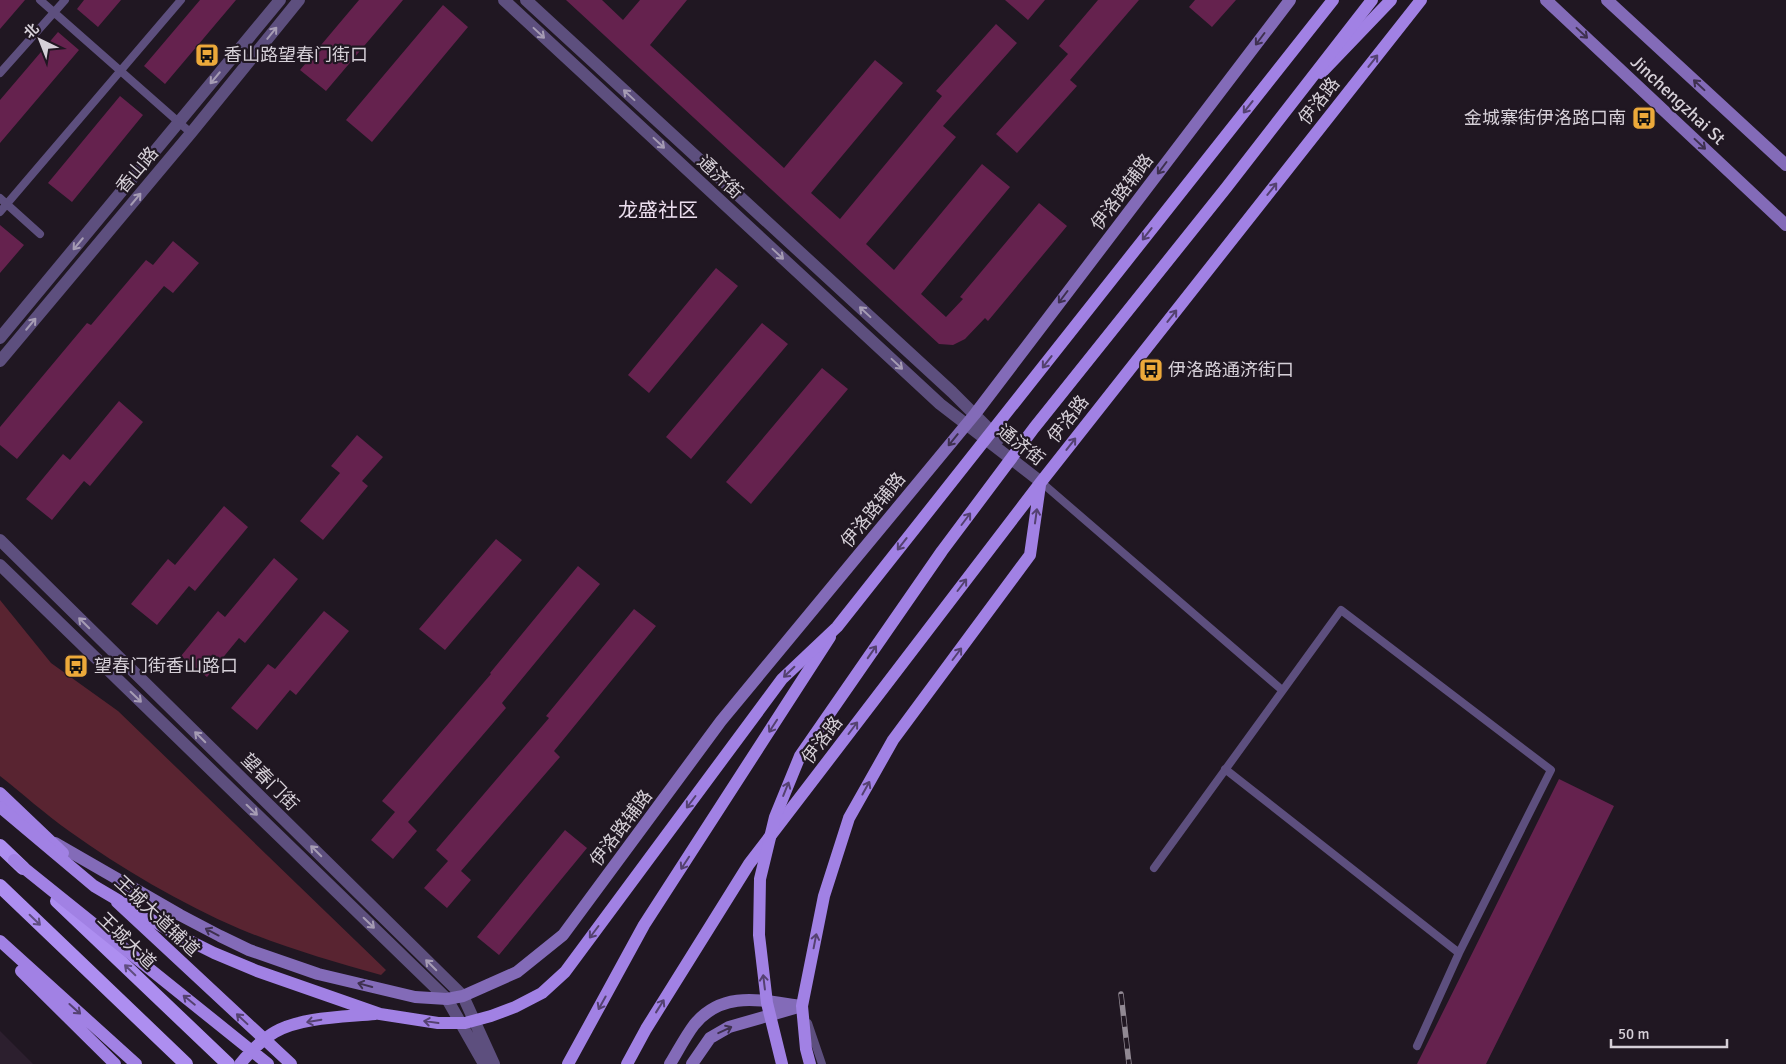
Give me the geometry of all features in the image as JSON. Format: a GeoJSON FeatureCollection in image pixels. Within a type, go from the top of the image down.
{"type":"FeatureCollection","features":[{"type":"Feature","properties":{"kind":"highway","name":"王城大道"},"geometry":{"type":"LineString","coordinates":[[0,846],[228,1064]]}},
{"type":"Feature","properties":{"kind":"highway"},"geometry":{"type":"LineString","coordinates":[[0,886],[186,1064]]}},
{"type":"Feature","properties":{"kind":"main road","name":"伊洛路辅路"},"geometry":{"type":"LineString","coordinates":[[48,839],[180,915],[249,950],[318,974],[415,997],[447,999],[463,996],[516,972],[563,934],[722,722],[970,419],[1290,0]]}},
{"type":"Feature","properties":{"kind":"main road"},"geometry":{"type":"LineString","coordinates":[[568,1064],[644,925],[837,626],[1333,0]]}},
{"type":"Feature","properties":{"kind":"main road"},"geometry":{"type":"LineString","coordinates":[[782,1064],[767,1003],[758,935],[760,880],[775,817],[800,756],[942,551],[1034,428],[1226,188],[1372,0]]}},
{"type":"Feature","properties":{"kind":"main road"},"geometry":{"type":"LineString","coordinates":[[1293,102],[1391,0]]}},
{"type":"Feature","properties":{"kind":"main road","name":"伊洛路"},"geometry":{"type":"LineString","coordinates":[[627,1064],[646,1029],[749,864],[1041,482],[1421,0]]}},
{"type":"Feature","properties":{"kind":"main road","name":"Jinchengzhai St"},"geometry":{"type":"LineString","coordinates":[[1546,0],[1786,225]]}},
{"type":"Feature","properties":{"kind":"main road","name":"Jinchengzhai St"},"geometry":{"type":"LineString","coordinates":[[1607,0],[1786,165]]}},
{"type":"Feature","properties":{"kind":"main road"},"geometry":{"type":"LineString","coordinates":[[810,1064],[806,1049],[802,1006],[824,896],[849,818],[893,740],[1030,555],[1041,482]]}},
{"type":"Feature","properties":{"kind":"main road"},"geometry":{"type":"LineString","coordinates":[[0,807],[94,886],[172,932],[214,953],[257,971],[380,1014],[438,1023],[465,1023],[515,1007],[542,994],[565,972],[782,679],[837,626]]}},
{"type":"Feature","properties":{"kind":"main road","name":"王城大道辅道"},"geometry":{"type":"LineString","coordinates":[[0,793],[291,1064]]}},
{"type":"Feature","properties":{"kind":"main road"},"geometry":{"type":"LineString","coordinates":[[14,860],[268,1064]]}},
{"type":"Feature","properties":{"kind":"main road"},"geometry":{"type":"LineString","coordinates":[[0,941],[136,1064]]}},
{"type":"Feature","properties":{"kind":"main road"},"geometry":{"type":"LineString","coordinates":[[0,950],[115,1064]]}},
{"type":"Feature","properties":{"kind":"main road"},"geometry":{"type":"LineString","coordinates":[[670,1064],[694,1025],[707,1012],[722,1004],[742,999],[802,1006]]}},
{"type":"Feature","properties":{"kind":"main road"},"geometry":{"type":"LineString","coordinates":[[692,1064],[710,1038],[730,1027],[802,1006]]}},
{"type":"Feature","properties":{"kind":"main road"},"geometry":{"type":"LineString","coordinates":[[240,1064],[256,1046],[275,1032],[297,1024],[380,1014]]}},
{"type":"Feature","properties":{"kind":"street","name":"香山路"},"geometry":{"type":"LineString","coordinates":[[0,338],[280,0]]}},
{"type":"Feature","properties":{"kind":"street","name":"香山路"},"geometry":{"type":"LineString","coordinates":[[0,361],[300,0]]}},
{"type":"Feature","properties":{"kind":"street","name":"通济街"},"geometry":{"type":"LineString","coordinates":[[504,0],[940,404],[970,419]]}},
{"type":"Feature","properties":{"kind":"street","name":"通济街"},"geometry":{"type":"LineString","coordinates":[[526,0],[970,419],[1041,482]]}},
{"type":"Feature","properties":{"kind":"street","name":"望春门街"},"geometry":{"type":"LineString","coordinates":[[0,540],[463,996],[494,1064]]}},
{"type":"Feature","properties":{"kind":"street","name":"望春门街"},"geometry":{"type":"LineString","coordinates":[[0,566],[447,999],[484,1064]]}},
{"type":"Feature","properties":{"kind":"lane"},"geometry":{"type":"LineString","coordinates":[[40,0],[191,133]]}},
{"type":"Feature","properties":{"kind":"lane"},"geometry":{"type":"LineString","coordinates":[[0,74],[65,0]]}},
{"type":"Feature","properties":{"kind":"lane"},"geometry":{"type":"LineString","coordinates":[[0,212],[181,0]]}},
{"type":"Feature","properties":{"kind":"lane"},"geometry":{"type":"LineString","coordinates":[[0,198],[40,234]]}},
{"type":"Feature","properties":{"kind":"lane"},"geometry":{"type":"LineString","coordinates":[[1041,482],[1282,690]]}},
{"type":"Feature","properties":{"kind":"lane"},"geometry":{"type":"LineString","coordinates":[[1154,868],[1341,610],[1551,770],[1460,952],[1417,1046]]}},
{"type":"Feature","properties":{"kind":"lane"},"geometry":{"type":"LineString","coordinates":[[1226,768],[1460,952]]}},
{"type":"Feature","properties":{"kind":"lane"},"geometry":{"type":"LineString","coordinates":[[802,1006],[822,1064]]}},
{"type":"Feature","properties":{"kind":"shaded area"},"geometry":{"type":"Polygon","coordinates":[[[0,600],[51,663],[118,711],[386,970],[381,975],[310,954],[240,929],[195,908],[131,872],[89,845],[51,818],[0,776],[0,600]]]}},
{"type":"Feature","properties":{"kind":"shaded area"},"geometry":{"type":"Polygon","coordinates":[[[0,1031],[33,1064],[0,1064],[0,1031]]]}},
{"type":"Feature","properties":{"kind":"building"},"geometry":{"type":"Polygon","coordinates":[[[0,0],[25,0],[0,29],[0,0]]]}},
{"type":"Feature","properties":{"kind":"building"},"geometry":{"type":"Polygon","coordinates":[[[84,0],[121,0],[98,27],[77,9],[84,0]]]}},
{"type":"Feature","properties":{"kind":"building"},"geometry":{"type":"Polygon","coordinates":[[[200,0],[236,0],[165,84],[144,66],[200,0]]]}},
{"type":"Feature","properties":{"kind":"building"},"geometry":{"type":"Polygon","coordinates":[[[359,0],[403,0],[326,91],[300,70],[359,0]]]}},
{"type":"Feature","properties":{"kind":"building"},"geometry":{"type":"Polygon","coordinates":[[[566,0],[602,0],[623,20],[640,0],[687,0],[650,45],[784,168],[875,60],[903,83],[811,193],[840,219],[942,96],[936,91],[996,24],[1017,43],[943,126],[956,137],[866,244],[894,270],[982,164],[1010,187],[921,294],[946,317],[963,299],[960,297],[1039,203],[1067,226],[988,321],[985,318],[965,339],[953,345],[939,344],[566,0]]]}},
{"type":"Feature","properties":{"kind":"building"},"geometry":{"type":"Polygon","coordinates":[[[1005,0],[1045,0],[1028,20],[1005,0]]]}},
{"type":"Feature","properties":{"kind":"building"},"geometry":{"type":"Polygon","coordinates":[[[1098,0],[1139,0],[1070,80],[1077,86],[1017,153],[996,134],[1068,54],[1059,46],[1098,0]]]}},
{"type":"Feature","properties":{"kind":"building"},"geometry":{"type":"Polygon","coordinates":[[[1195,0],[1236,0],[1212,27],[1189,7],[1195,0]]]}},
{"type":"Feature","properties":{"kind":"building"},"geometry":{"type":"Polygon","coordinates":[[[443,5],[468,27],[372,142],[346,120],[443,5]]]}},
{"type":"Feature","properties":{"kind":"building"},"geometry":{"type":"Polygon","coordinates":[[[58,32],[79,50],[0,143],[0,100],[58,32]]]}},
{"type":"Feature","properties":{"kind":"building"},"geometry":{"type":"Polygon","coordinates":[[[120,96],[143,115],[72,202],[48,183],[120,96]]]}},
{"type":"Feature","properties":{"kind":"building"},"geometry":{"type":"Polygon","coordinates":[[[0,225],[24,245],[0,273],[0,225]]]}},
{"type":"Feature","properties":{"kind":"building"},"geometry":{"type":"Polygon","coordinates":[[[173,241],[199,263],[173,293],[164,286],[17,459],[0,445],[0,427],[87,323],[91,325],[146,260],[153,265],[173,241]]]}},
{"type":"Feature","properties":{"kind":"building"},"geometry":{"type":"Polygon","coordinates":[[[716,268],[738,286],[649,393],[628,375],[716,268]]]}},
{"type":"Feature","properties":{"kind":"building"},"geometry":{"type":"Polygon","coordinates":[[[762,323],[788,344],[691,459],[666,437],[762,323]]]}},
{"type":"Feature","properties":{"kind":"building"},"geometry":{"type":"Polygon","coordinates":[[[822,368],[848,389],[751,504],[726,482],[822,368]]]}},
{"type":"Feature","properties":{"kind":"building"},"geometry":{"type":"Polygon","coordinates":[[[119,401],[143,422],[90,486],[84,481],[52,520],[26,499],[63,454],[70,460],[119,401]]]}},
{"type":"Feature","properties":{"kind":"building"},"geometry":{"type":"Polygon","coordinates":[[[357,435],[383,457],[362,481],[368,486],[323,540],[300,521],[340,473],[331,466],[357,435]]]}},
{"type":"Feature","properties":{"kind":"building"},"geometry":{"type":"Polygon","coordinates":[[[224,506],[248,527],[195,591],[189,586],[157,625],[131,604],[168,559],[175,565],[224,506]]]}},
{"type":"Feature","properties":{"kind":"building"},"geometry":{"type":"Polygon","coordinates":[[[496,539],[522,560],[445,650],[419,629],[496,539]]]}},
{"type":"Feature","properties":{"kind":"building"},"geometry":{"type":"Polygon","coordinates":[[[274,558],[298,579],[245,643],[239,638],[207,677],[181,656],[218,611],[225,617],[274,558]]]}},
{"type":"Feature","properties":{"kind":"building"},"geometry":{"type":"Polygon","coordinates":[[[578,566],[600,584],[502,703],[506,708],[408,822],[417,831],[393,859],[371,840],[395,812],[382,801],[491,674],[578,566]]]}},
{"type":"Feature","properties":{"kind":"building"},"geometry":{"type":"Polygon","coordinates":[[[634,609],[656,626],[554,751],[560,757],[461,871],[471,880],[447,908],[424,888],[448,861],[436,850],[549,718],[546,716],[634,609]]]}},
{"type":"Feature","properties":{"kind":"building"},"geometry":{"type":"Polygon","coordinates":[[[324,611],[349,631],[296,695],[290,690],[257,730],[231,708],[268,664],[275,669],[324,611]]]}},
{"type":"Feature","properties":{"kind":"building"},"geometry":{"type":"Polygon","coordinates":[[[1559,779],[1614,806],[1486,1064],[1417,1064],[1559,779]]]}},
{"type":"Feature","properties":{"kind":"building"},"geometry":{"type":"Polygon","coordinates":[[[565,830],[587,848],[499,955],[477,937],[565,830]]]}},
{"type":"Feature","properties":{"kind":"railway"},"geometry":{"type":"LineString","coordinates":[[1121,994],[1129,1064]]}},
{"type":"Feature","properties":{"kind":"place","name":"香山路望春门街口"},"geometry":{"type":"Point","coordinates":[207,55]}},
{"type":"Feature","properties":{"kind":"place","name":"金城寨街伊洛路口南"},"geometry":{"type":"Point","coordinates":[1644,118]}},
{"type":"Feature","properties":{"kind":"place","name":"伊洛路通济街口"},"geometry":{"type":"Point","coordinates":[1151,370]}},
{"type":"Feature","properties":{"kind":"place","name":"望春门街香山路口"},"geometry":{"type":"Point","coordinates":[76,666]}},
{"type":"Feature","properties":{"kind":"district","name":"龙盛社区"},"geometry":{"type":"Point","coordinates":[658,210]}}]}
